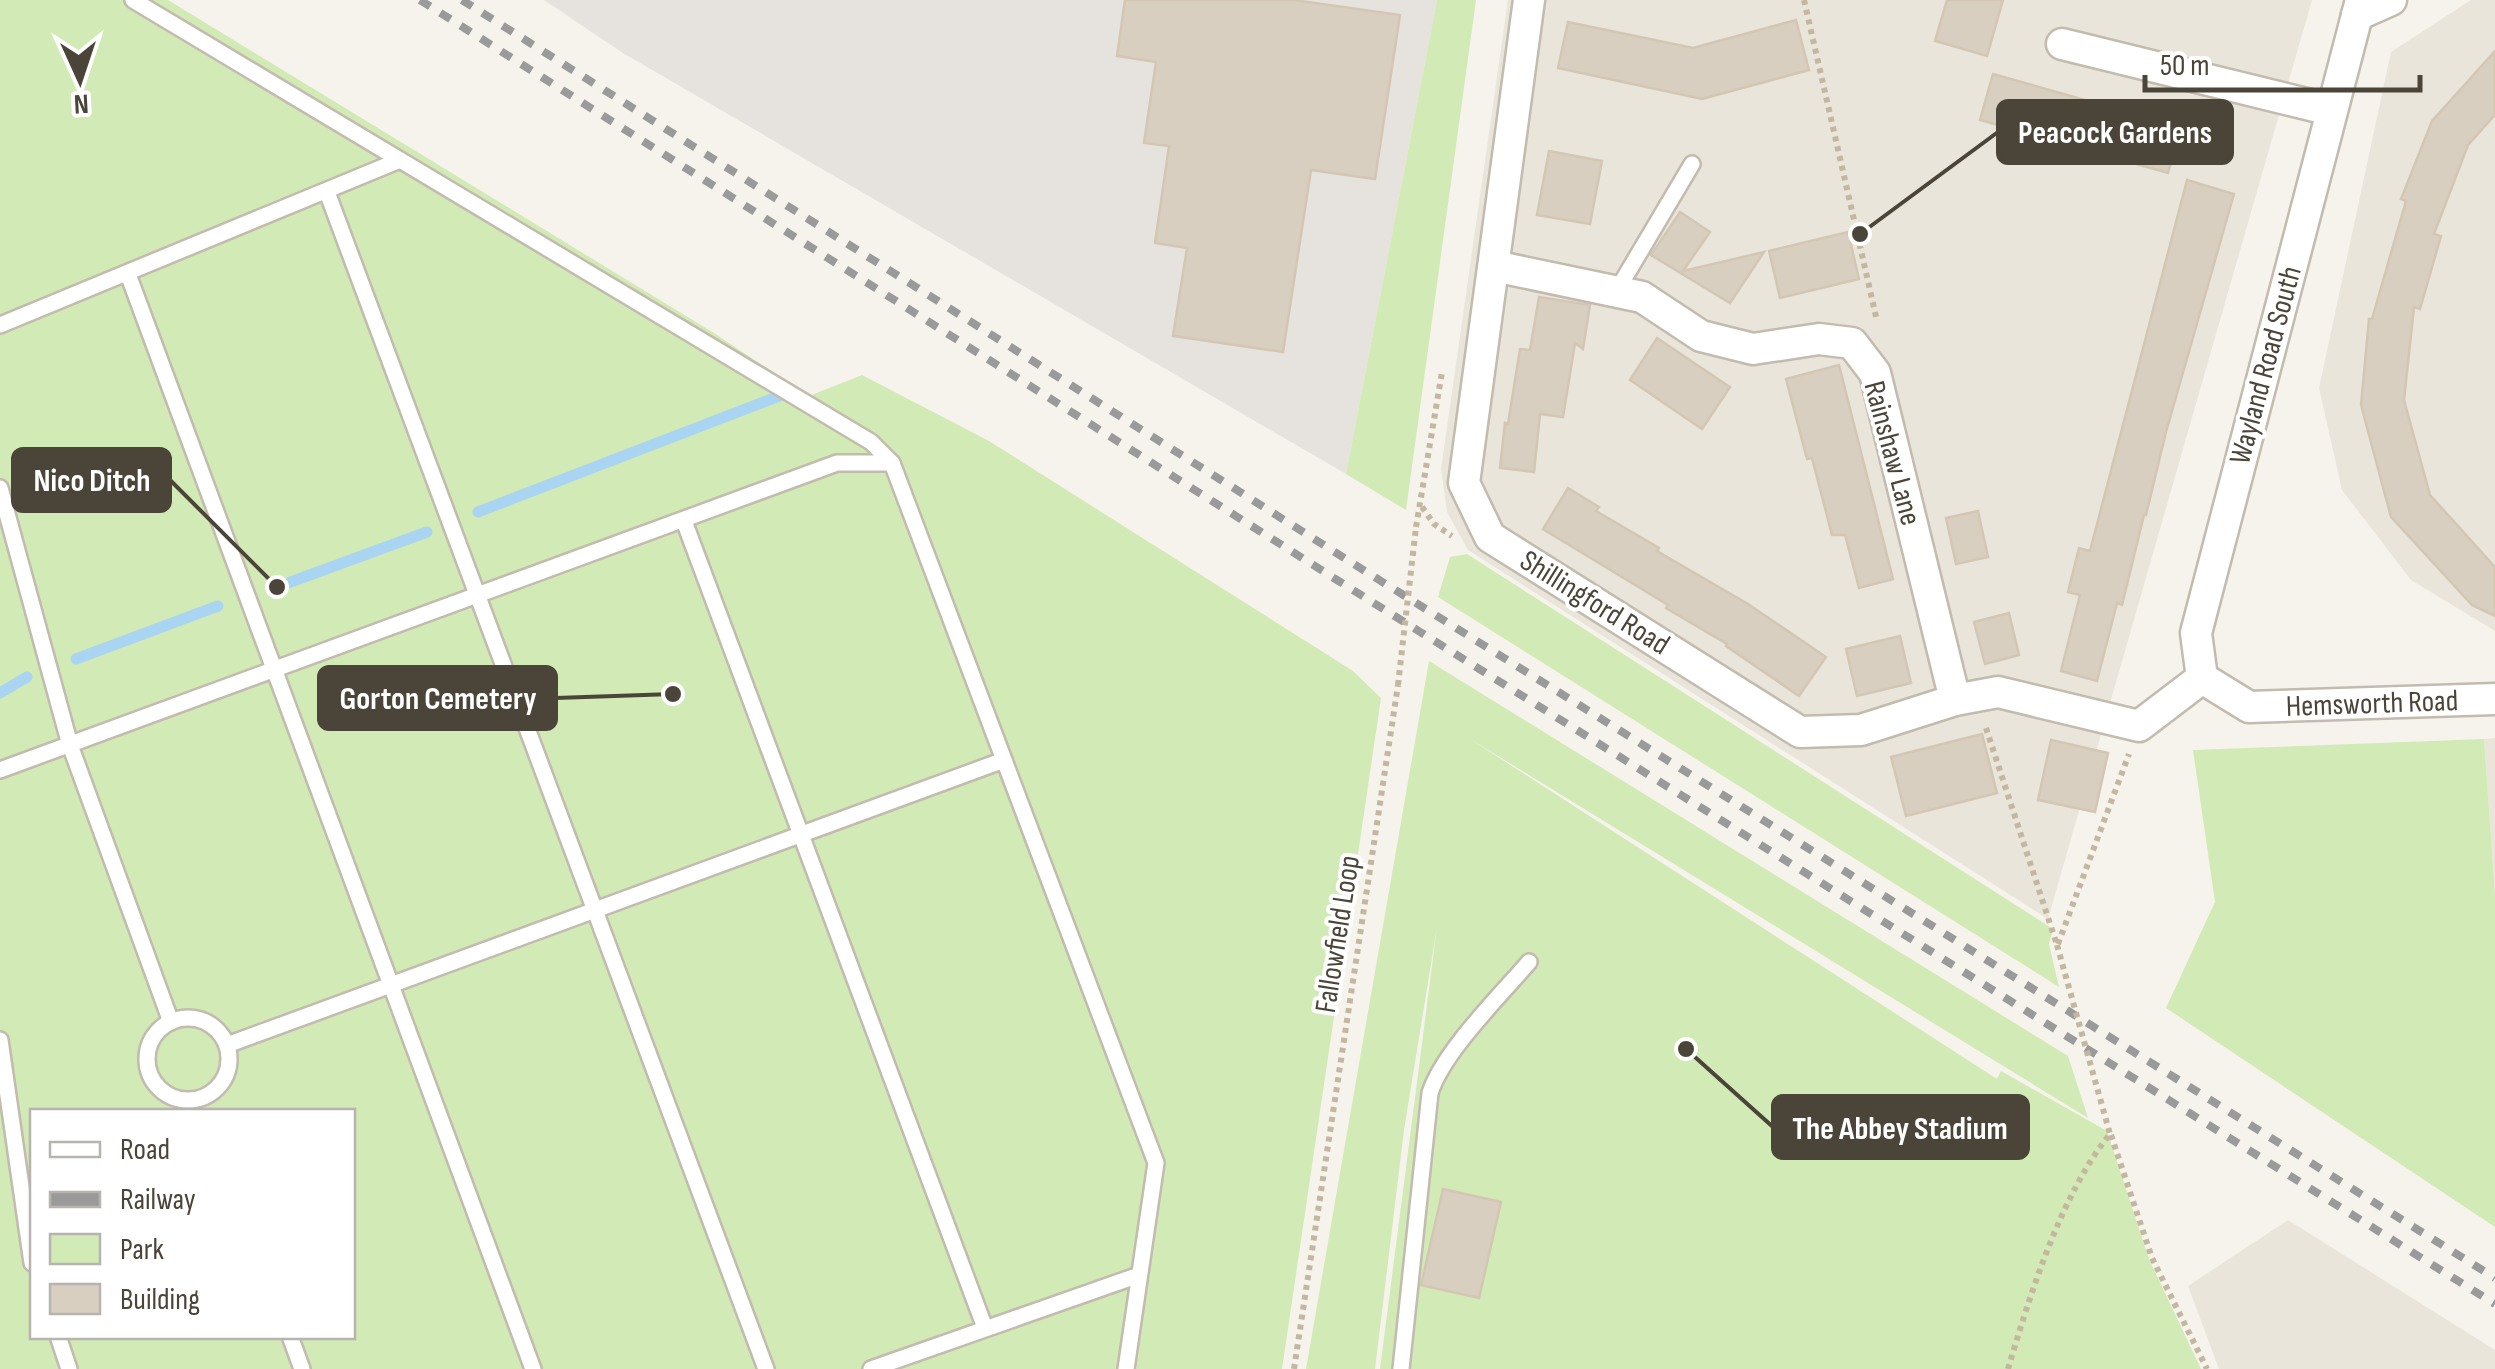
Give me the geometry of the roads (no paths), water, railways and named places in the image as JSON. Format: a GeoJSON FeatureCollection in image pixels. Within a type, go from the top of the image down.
{"type":"FeatureCollection","features":[{"type":"Feature","properties":{"kind":"street","name":"Shillingford Road"},"geometry":{"type":"LineString","coordinates":[[1530,0],[1464,483],[1490,537],[1800,732],[1861,730],[1998,692],[2139,726],[2202,678]]}},
{"type":"Feature","properties":{"kind":"street"},"geometry":{"type":"LineString","coordinates":[[2359,8],[2390,0]]}},
{"type":"Feature","properties":{"kind":"street","name":"Wayland Road South"},"geometry":{"type":"LineString","coordinates":[[2202,678],[2196,632],[2359,8]]}},
{"type":"Feature","properties":{"kind":"street"},"geometry":{"type":"LineString","coordinates":[[2062,44],[2331,110]]}},
{"type":"Feature","properties":{"kind":"street","name":"Rainshaw Lane"},"geometry":{"type":"LineString","coordinates":[[1494,266],[1642,297],[1701,336],[1753,349],[1819,338],[1852,344],[1875,373],[1966,698]]}},
{"type":"Feature","properties":{"kind":"street","name":"Hemsworth Road"},"geometry":{"type":"LineString","coordinates":[[2202,678],[2249,708],[2495,699]]}},
{"type":"Feature","properties":{"kind":"lane"},"geometry":{"type":"LineString","coordinates":[[133,0],[872,442],[892,463],[1156,1163],[1126,1369]]}},
{"type":"Feature","properties":{"kind":"lane"},"geometry":{"type":"LineString","coordinates":[[0,325],[400,160]]}},
{"type":"Feature","properties":{"kind":"lane"},"geometry":{"type":"LineString","coordinates":[[1616,292],[1692,164]]}},
{"type":"Feature","properties":{"kind":"lane"},"geometry":{"type":"LineString","coordinates":[[327,192],[766,1369]]}},
{"type":"Feature","properties":{"kind":"lane"},"geometry":{"type":"LineString","coordinates":[[128,274],[533,1369]]}},
{"type":"Feature","properties":{"kind":"lane"},"geometry":{"type":"LineString","coordinates":[[0,770],[837,463],[892,463]]}},
{"type":"Feature","properties":{"kind":"lane"},"geometry":{"type":"LineString","coordinates":[[0,488],[70,745],[171,1022]]}},
{"type":"Feature","properties":{"kind":"lane"},"geometry":{"type":"LineString","coordinates":[[684,521],[985,1328]]}},
{"type":"Feature","properties":{"kind":"lane"},"geometry":{"type":"LineString","coordinates":[[227,1045],[1004,760]]}},
{"type":"Feature","properties":{"kind":"lane"},"geometry":{"type":"LineString","coordinates":[[1401,1369],[1434,1079],[1528,962]]}},
{"type":"Feature","properties":{"kind":"lane"},"geometry":{"type":"LineString","coordinates":[[184,1018],[210,1024],[227,1045],[230,1058],[222,1084],[202,1105],[172,1097],[153,1080],[148,1066],[152,1040],[171,1022],[184,1018]]}},
{"type":"Feature","properties":{"kind":"lane"},"geometry":{"type":"LineString","coordinates":[[0,1040],[30,1250]]}},
{"type":"Feature","properties":{"kind":"lane"},"geometry":{"type":"LineString","coordinates":[[871,1369],[1139,1275]]}},
{"type":"Feature","properties":{"kind":"lane"},"geometry":{"type":"LineString","coordinates":[[59,1339],[69,1369]]}},
{"type":"Feature","properties":{"kind":"lane"},"geometry":{"type":"LineString","coordinates":[[291,1339],[302,1369]]}},
{"type":"Feature","properties":{"kind":"waterway"},"geometry":{"type":"LineString","coordinates":[[478,512],[787,393]]}},
{"type":"Feature","properties":{"kind":"waterway"},"geometry":{"type":"LineString","coordinates":[[277,587],[427,532]]}},
{"type":"Feature","properties":{"kind":"waterway"},"geometry":{"type":"LineString","coordinates":[[76,659],[218,606]]}},
{"type":"Feature","properties":{"kind":"waterway"},"geometry":{"type":"LineString","coordinates":[[0,693],[27,677]]}},
{"type":"Feature","properties":{"kind":"railway"},"geometry":{"type":"LineString","coordinates":[[420,0],[1337,580],[2495,1304]]}},
{"type":"Feature","properties":{"kind":"railway"},"geometry":{"type":"LineString","coordinates":[[462,0],[2495,1278]]}},
{"type":"Feature","properties":{"kind":"place","name":"Peacock Gardens"},"geometry":{"type":"Point","coordinates":[1860,234]}},
{"type":"Feature","properties":{"kind":"place","name":"Nico Ditch"},"geometry":{"type":"Point","coordinates":[277,587]}},
{"type":"Feature","properties":{"kind":"place","name":"Gorton Cemetery"},"geometry":{"type":"Point","coordinates":[673,694]}},
{"type":"Feature","properties":{"kind":"place","name":"The Abbey Stadium"},"geometry":{"type":"Point","coordinates":[1686,1049]}}]}
